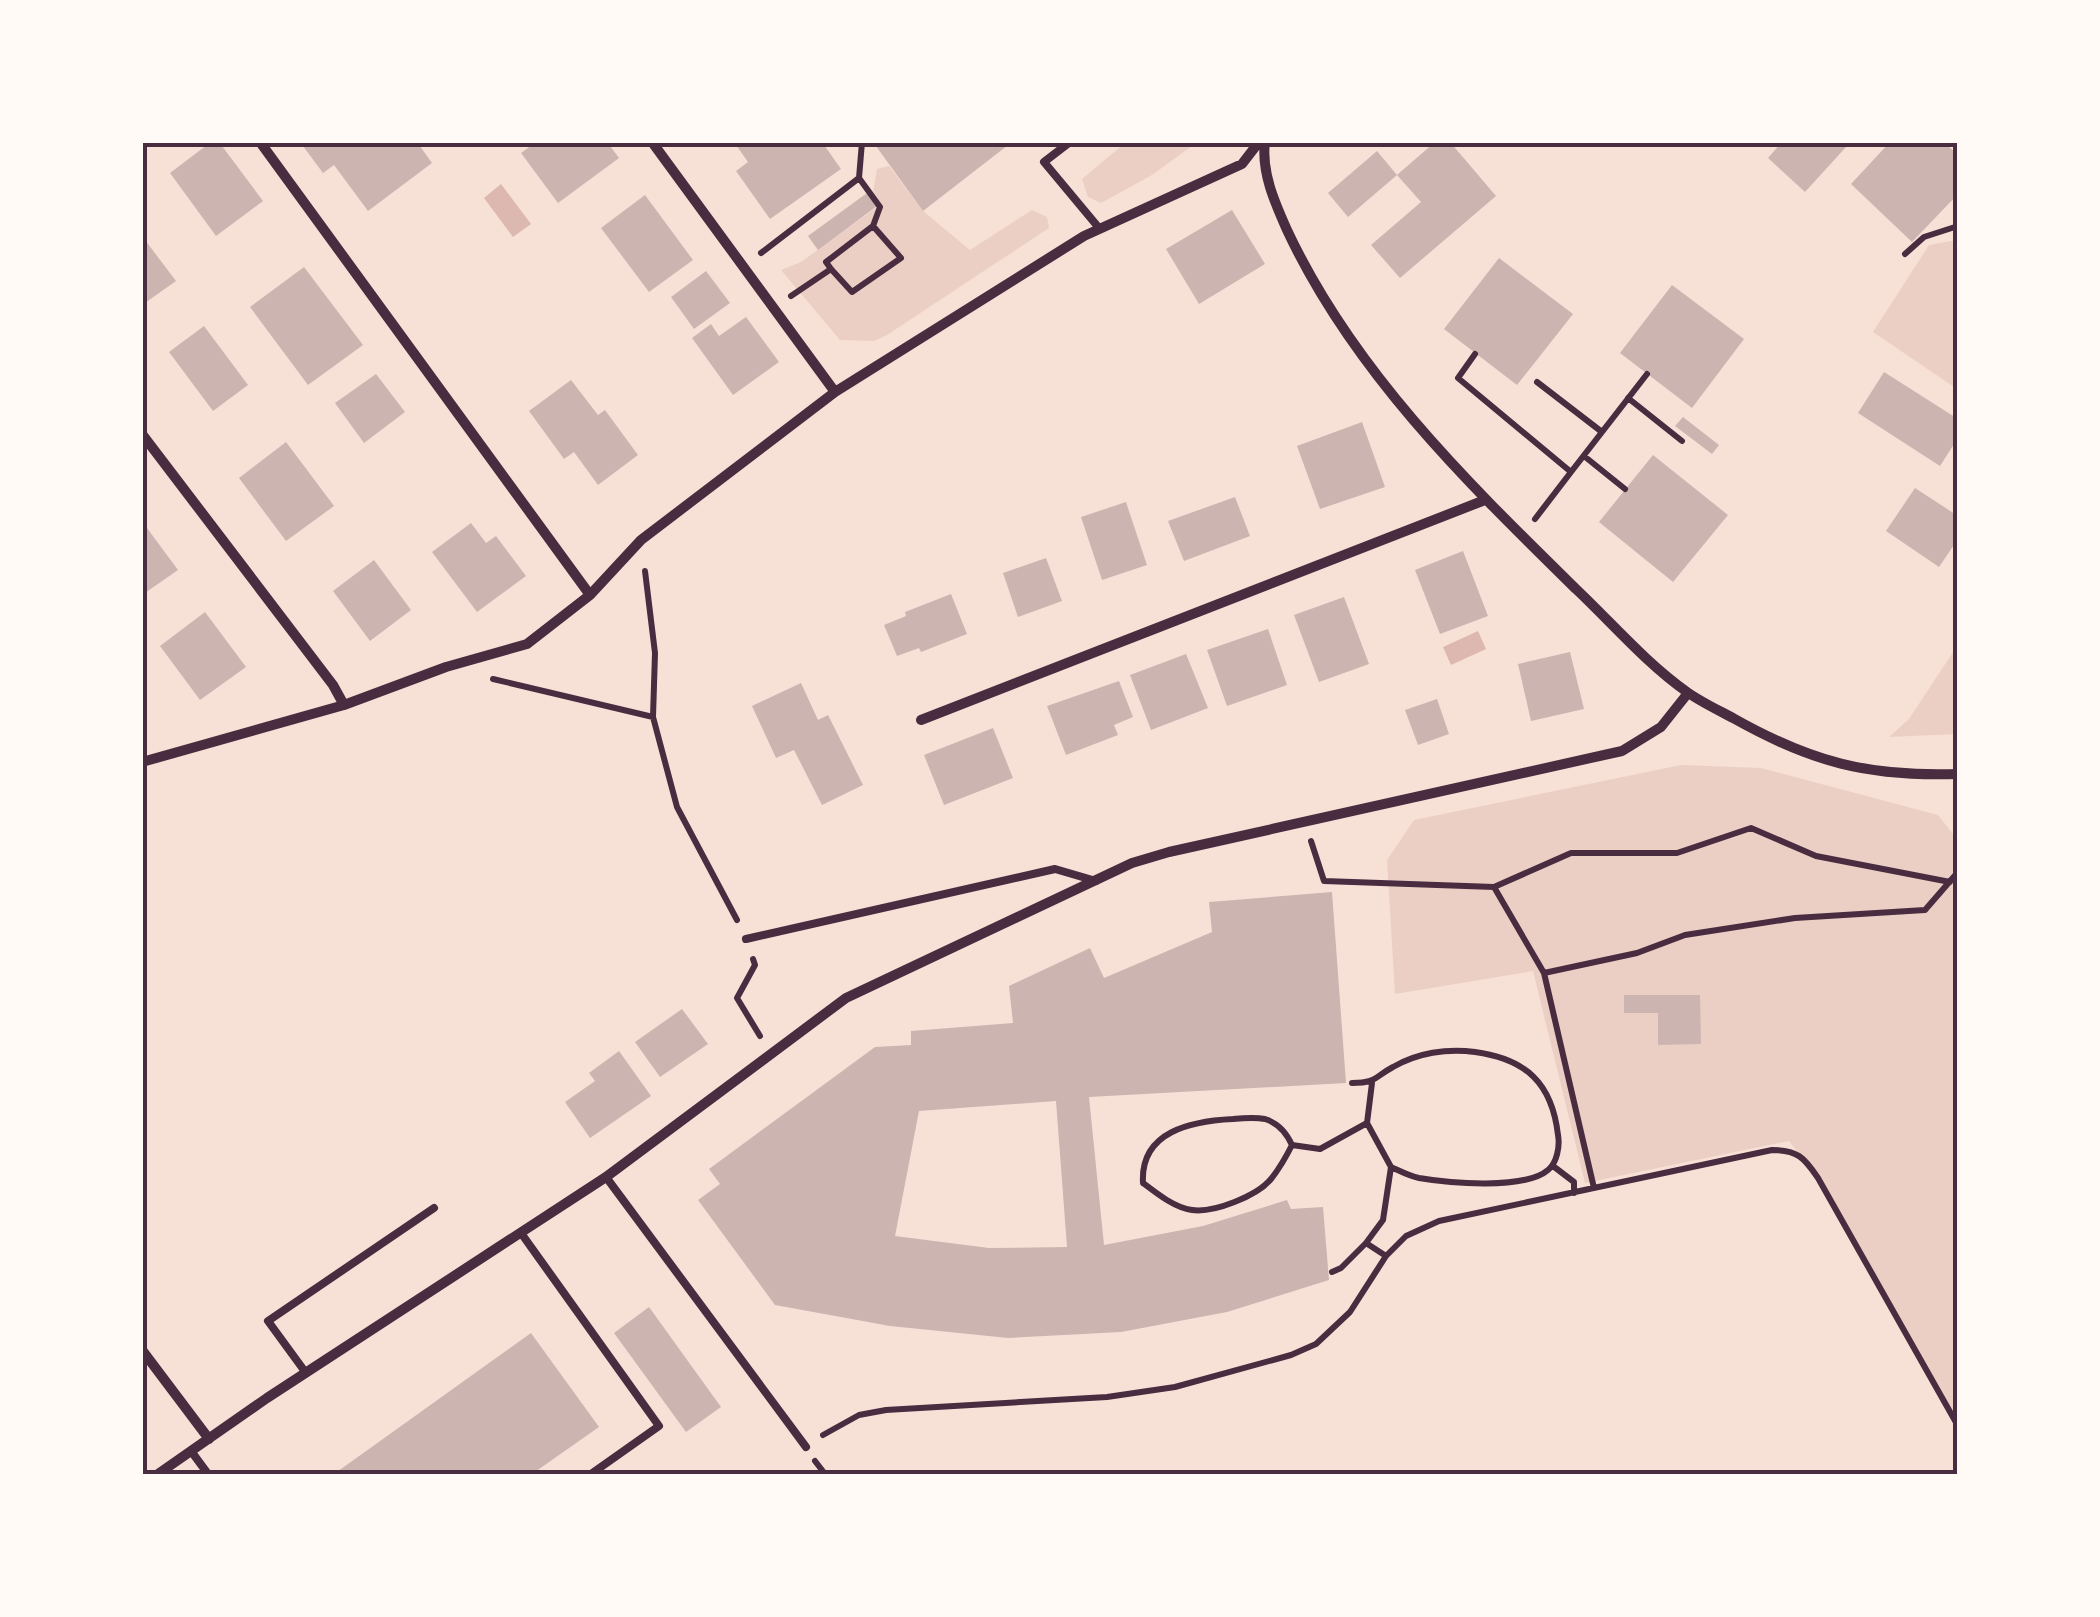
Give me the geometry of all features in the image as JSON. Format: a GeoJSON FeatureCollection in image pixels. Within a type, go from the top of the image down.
{"type":"FeatureCollection","features":[{"type":"Feature","properties":{"kind":"street"},"geometry":{"type":"LineString","coordinates":[[260,142],[590,595]]}},
{"type":"Feature","properties":{"kind":"street"},"geometry":{"type":"LineString","coordinates":[[652,142],[834,392]]}},
{"type":"Feature","properties":{"kind":"street"},"geometry":{"type":"LineString","coordinates":[[142,762],[344,705],[527,644],[590,595],[641,540],[834,392],[1099,228],[1242,164],[1262,142]]}},
{"type":"Feature","properties":{"kind":"street"},"geometry":{"type":"LineString","coordinates":[[1262,142],[1276,205],[1299,256],[1333,314],[1385,386],[1486,500],[1653,664],[1688,693],[1806,756],[1908,776],[1958,774]]}},
{"type":"Feature","properties":{"kind":"street"},"geometry":{"type":"LineString","coordinates":[[142,434],[333,685],[344,705]]}},
{"type":"Feature","properties":{"kind":"street"},"geometry":{"type":"LineString","coordinates":[[921,720],[1486,500]]}},
{"type":"Feature","properties":{"kind":"street"},"geometry":{"type":"LineString","coordinates":[[158,1474],[606,1178],[846,998],[1132,863],[1622,751],[1661,727],[1688,693]]}},
{"type":"Feature","properties":{"kind":"street"},"geometry":{"type":"LineString","coordinates":[[142,1350],[209,1439]]}},
{"type":"Feature","properties":{"kind":"lane"},"geometry":{"type":"LineString","coordinates":[[1070,142],[1044,162],[1099,228]]}},
{"type":"Feature","properties":{"kind":"lane"},"geometry":{"type":"LineString","coordinates":[[746,939],[1055,869],[1096,881]]}},
{"type":"Feature","properties":{"kind":"lane"},"geometry":{"type":"LineString","coordinates":[[606,1178],[806,1447]]}},
{"type":"Feature","properties":{"kind":"lane"},"geometry":{"type":"LineString","coordinates":[[306,1373],[268,1321],[434,1208]]}},
{"type":"Feature","properties":{"kind":"lane"},"geometry":{"type":"LineString","coordinates":[[521,1232],[658,1426],[590,1474]]}},
{"type":"Feature","properties":{"kind":"lane"},"geometry":{"type":"LineString","coordinates":[[191,1451],[208,1474]]}},
{"type":"Feature","properties":{"kind":"path"},"geometry":{"type":"LineString","coordinates":[[862,142],[858,178],[880,207],[874,226],[826,262],[852,292],[900,258],[874,226]]}},
{"type":"Feature","properties":{"kind":"path"},"geometry":{"type":"LineString","coordinates":[[743,266],[858,178]]}},
{"type":"Feature","properties":{"kind":"path"},"geometry":{"type":"LineString","coordinates":[[1905,254],[1924,237],[1958,226]]}},
{"type":"Feature","properties":{"kind":"path"},"geometry":{"type":"LineString","coordinates":[[774,308],[830,268]]}},
{"type":"Feature","properties":{"kind":"path"},"geometry":{"type":"LineString","coordinates":[[1475,354],[1458,378],[1572,472]]}},
{"type":"Feature","properties":{"kind":"path"},"geometry":{"type":"LineString","coordinates":[[1522,536],[1647,374]]}},
{"type":"Feature","properties":{"kind":"path"},"geometry":{"type":"LineString","coordinates":[[1537,382],[1602,432]]}},
{"type":"Feature","properties":{"kind":"path"},"geometry":{"type":"LineString","coordinates":[[1628,398],[1682,441]]}},
{"type":"Feature","properties":{"kind":"path"},"geometry":{"type":"LineString","coordinates":[[1584,456],[1625,489]]}},
{"type":"Feature","properties":{"kind":"path"},"geometry":{"type":"LineString","coordinates":[[641,540],[655,653],[653,717],[676,807],[746,939],[755,965],[737,998],[769,1052]]}},
{"type":"Feature","properties":{"kind":"path"},"geometry":{"type":"LineString","coordinates":[[446,668],[653,717]]}},
{"type":"Feature","properties":{"kind":"path"},"geometry":{"type":"LineString","coordinates":[[1304,821],[1324,882],[1494,887],[1571,853],[1676,853],[1751,828],[1816,856],[1950,882]]}},
{"type":"Feature","properties":{"kind":"path"},"geometry":{"type":"LineString","coordinates":[[1544,973],[1637,954],[1684,935],[1796,918],[1925,910],[1958,872]]}},
{"type":"Feature","properties":{"kind":"path"},"geometry":{"type":"LineString","coordinates":[[1494,887],[1544,973],[1594,1188]]}},
{"type":"Feature","properties":{"kind":"path"},"geometry":{"type":"LineString","coordinates":[[1352,1083],[1372,1083],[1392,1067],[1436,1051],[1453,1049],[1506,1057],[1546,1088],[1556,1114],[1560,1143],[1552,1166],[1538,1176],[1489,1183],[1416,1178],[1391,1166],[1367,1123],[1372,1083]]}},
{"type":"Feature","properties":{"kind":"path"},"geometry":{"type":"LineString","coordinates":[[1266,1120],[1283,1130],[1292,1145],[1270,1182],[1248,1197],[1224,1205],[1192,1210],[1143,1183],[1142,1166],[1153,1146],[1173,1130],[1200,1122],[1266,1120]]}},
{"type":"Feature","properties":{"kind":"path"},"geometry":{"type":"LineString","coordinates":[[1292,1145],[1320,1148],[1367,1123]]}},
{"type":"Feature","properties":{"kind":"path"},"geometry":{"type":"LineString","coordinates":[[806,1447],[859,1415],[1107,1397],[1174,1387],[1291,1355],[1316,1344],[1350,1312],[1386,1256],[1406,1236],[1439,1221],[1772,1150],[1793,1150],[1804,1157],[1958,1426]]}},
{"type":"Feature","properties":{"kind":"path"},"geometry":{"type":"LineString","coordinates":[[1332,1272],[1366,1243],[1383,1220],[1391,1166]]}},
{"type":"Feature","properties":{"kind":"path"},"geometry":{"type":"LineString","coordinates":[[1552,1166],[1574,1182],[1574,1193]]}},
{"type":"Feature","properties":{"kind":"path"},"geometry":{"type":"LineString","coordinates":[[1366,1243],[1386,1256]]}},
{"type":"Feature","properties":{"kind":"shaded area"},"geometry":{"type":"Polygon","coordinates":[[[1125,143],[1196,143],[1152,175],[1101,203],[1088,197],[1082,179],[1125,143]]]}},
{"type":"Feature","properties":{"kind":"shaded area"},"geometry":{"type":"Polygon","coordinates":[[[889,166],[923,211],[970,250],[1032,210],[1047,217],[1049,228],[887,335],[874,341],[840,340],[781,270],[801,262],[881,204],[873,192],[877,169],[889,166]]]}},
{"type":"Feature","properties":{"kind":"shaded area"},"geometry":{"type":"Polygon","coordinates":[[[501,184],[531,224],[513,237],[484,198],[501,184]]]}},
{"type":"Feature","properties":{"kind":"shaded area"},"geometry":{"type":"Polygon","coordinates":[[[1958,240],[1957,389],[1873,332],[1929,245],[1958,240]]]}},
{"type":"Feature","properties":{"kind":"shaded area"},"geometry":{"type":"Polygon","coordinates":[[[1478,631],[1486,649],[1451,665],[1443,647],[1478,631]]]}},
{"type":"Feature","properties":{"kind":"shaded area"},"geometry":{"type":"Polygon","coordinates":[[[1957,646],[1957,734],[1889,737],[1909,719],[1957,646]]]}},
{"type":"Feature","properties":{"kind":"shaded area"},"geometry":{"type":"Polygon","coordinates":[[[1681,765],[1761,768],[1938,815],[1958,840],[1957,1426],[1818,1178],[1789,1141],[1585,1183],[1533,971],[1395,994],[1387,860],[1414,820],[1681,765]]]}},
{"type":"Feature","properties":{"kind":"building"},"geometry":{"type":"Polygon","coordinates":[[[211,142],[219,142],[263,201],[216,236],[170,173],[211,142]]]}},
{"type":"Feature","properties":{"kind":"building"},"geometry":{"type":"Polygon","coordinates":[[[300,142],[342,142],[345,147],[351,142],[417,142],[432,163],[368,211],[334,165],[323,173],[300,142]]]}},
{"type":"Feature","properties":{"kind":"building"},"geometry":{"type":"Polygon","coordinates":[[[536,142],[607,142],[619,158],[558,203],[521,153],[536,142]]]}},
{"type":"Feature","properties":{"kind":"building"},"geometry":{"type":"Polygon","coordinates":[[[734,142],[822,142],[841,169],[770,219],[736,171],[748,162],[734,142]]]}},
{"type":"Feature","properties":{"kind":"building"},"geometry":{"type":"Polygon","coordinates":[[[873,142],[1012,142],[923,211],[873,142]]]}},
{"type":"Feature","properties":{"kind":"building"},"geometry":{"type":"Polygon","coordinates":[[[1435,142],[1450,142],[1496,196],[1400,278],[1371,245],[1421,202],[1397,175],[1435,142]]]}},
{"type":"Feature","properties":{"kind":"building"},"geometry":{"type":"Polygon","coordinates":[[[1782,142],[1841,142],[1846,147],[1805,192],[1768,158],[1782,142]]]}},
{"type":"Feature","properties":{"kind":"building"},"geometry":{"type":"Polygon","coordinates":[[[1890,142],[1944,142],[1958,155],[1958,194],[1912,242],[1851,184],[1890,142]]]}},
{"type":"Feature","properties":{"kind":"building"},"geometry":{"type":"Polygon","coordinates":[[[1377,151],[1397,175],[1348,217],[1328,193],[1377,151]]]}},
{"type":"Feature","properties":{"kind":"building"},"geometry":{"type":"Polygon","coordinates":[[[867,193],[877,206],[818,250],[808,236],[867,193]]]}},
{"type":"Feature","properties":{"kind":"building"},"geometry":{"type":"Polygon","coordinates":[[[645,195],[693,260],[649,292],[601,228],[645,195]]]}},
{"type":"Feature","properties":{"kind":"building"},"geometry":{"type":"Polygon","coordinates":[[[1232,210],[1265,264],[1199,304],[1166,249],[1232,210]]]}},
{"type":"Feature","properties":{"kind":"building"},"geometry":{"type":"Polygon","coordinates":[[[142,236],[176,281],[142,305],[142,236]]]}},
{"type":"Feature","properties":{"kind":"building"},"geometry":{"type":"Polygon","coordinates":[[[1499,258],[1573,314],[1517,385],[1444,329],[1499,258]]]}},
{"type":"Feature","properties":{"kind":"building"},"geometry":{"type":"Polygon","coordinates":[[[304,267],[363,345],[308,385],[250,307],[304,267]]]}},
{"type":"Feature","properties":{"kind":"building"},"geometry":{"type":"Polygon","coordinates":[[[706,271],[730,303],[694,329],[671,297],[706,271]]]}},
{"type":"Feature","properties":{"kind":"building"},"geometry":{"type":"Polygon","coordinates":[[[1672,285],[1744,339],[1692,408],[1620,353],[1672,285]]]}},
{"type":"Feature","properties":{"kind":"building"},"geometry":{"type":"Polygon","coordinates":[[[746,317],[779,362],[733,395],[692,338],[711,324],[719,336],[746,317]]]}},
{"type":"Feature","properties":{"kind":"building"},"geometry":{"type":"Polygon","coordinates":[[[204,326],[248,385],[213,411],[169,352],[204,326]]]}},
{"type":"Feature","properties":{"kind":"building"},"geometry":{"type":"Polygon","coordinates":[[[1884,372],[1958,419],[1958,438],[1940,466],[1858,413],[1884,372]]]}},
{"type":"Feature","properties":{"kind":"building"},"geometry":{"type":"Polygon","coordinates":[[[376,374],[405,412],[364,443],[335,403],[376,374]]]}},
{"type":"Feature","properties":{"kind":"building"},"geometry":{"type":"Polygon","coordinates":[[[571,380],[598,415],[605,410],[638,455],[598,485],[574,452],[564,459],[529,411],[571,380]]]}},
{"type":"Feature","properties":{"kind":"building"},"geometry":{"type":"Polygon","coordinates":[[[1683,417],[1719,445],[1712,454],[1675,426],[1683,417]]]}},
{"type":"Feature","properties":{"kind":"building"},"geometry":{"type":"Polygon","coordinates":[[[1362,422],[1385,487],[1320,509],[1297,446],[1362,422]]]}},
{"type":"Feature","properties":{"kind":"building"},"geometry":{"type":"Polygon","coordinates":[[[286,442],[334,506],[286,541],[239,478],[286,442]]]}},
{"type":"Feature","properties":{"kind":"building"},"geometry":{"type":"Polygon","coordinates":[[[1653,455],[1728,515],[1673,582],[1599,522],[1653,455]]]}},
{"type":"Feature","properties":{"kind":"building"},"geometry":{"type":"Polygon","coordinates":[[[1915,488],[1958,516],[1958,539],[1939,567],[1886,531],[1915,488]]]}},
{"type":"Feature","properties":{"kind":"building"},"geometry":{"type":"Polygon","coordinates":[[[1235,497],[1250,536],[1184,561],[1168,521],[1235,497]]]}},
{"type":"Feature","properties":{"kind":"building"},"geometry":{"type":"Polygon","coordinates":[[[1126,502],[1147,565],[1102,580],[1081,517],[1126,502]]]}},
{"type":"Feature","properties":{"kind":"building"},"geometry":{"type":"Polygon","coordinates":[[[471,523],[486,543],[496,536],[526,576],[477,612],[432,552],[471,523]]]}},
{"type":"Feature","properties":{"kind":"building"},"geometry":{"type":"Polygon","coordinates":[[[147,528],[178,570],[142,595],[142,532],[147,528]]]}},
{"type":"Feature","properties":{"kind":"building"},"geometry":{"type":"Polygon","coordinates":[[[1463,551],[1488,616],[1440,634],[1415,570],[1463,551]]]}},
{"type":"Feature","properties":{"kind":"building"},"geometry":{"type":"Polygon","coordinates":[[[1046,558],[1062,601],[1018,617],[1003,573],[1046,558]]]}},
{"type":"Feature","properties":{"kind":"building"},"geometry":{"type":"Polygon","coordinates":[[[374,560],[411,610],[370,641],[333,591],[374,560]]]}},
{"type":"Feature","properties":{"kind":"building"},"geometry":{"type":"Polygon","coordinates":[[[951,594],[967,634],[921,652],[919,648],[897,656],[884,625],[951,594]]]}},
{"type":"Feature","properties":{"kind":"building"},"geometry":{"type":"Polygon","coordinates":[[[1344,597],[1369,664],[1319,682],[1294,615],[1344,597]]]}},
{"type":"Feature","properties":{"kind":"building"},"geometry":{"type":"Polygon","coordinates":[[[205,612],[246,667],[200,700],[160,646],[205,612]]]}},
{"type":"Feature","properties":{"kind":"building"},"geometry":{"type":"Polygon","coordinates":[[[1268,629],[1287,685],[1227,706],[1207,650],[1268,629]]]}},
{"type":"Feature","properties":{"kind":"building"},"geometry":{"type":"Polygon","coordinates":[[[1570,652],[1584,709],[1531,721],[1518,664],[1570,652]]]}},
{"type":"Feature","properties":{"kind":"building"},"geometry":{"type":"Polygon","coordinates":[[[1186,654],[1208,708],[1151,730],[1130,675],[1186,654]]]}},
{"type":"Feature","properties":{"kind":"building"},"geometry":{"type":"Polygon","coordinates":[[[1119,681],[1133,717],[1114,725],[1118,735],[1066,755],[1047,706],[1119,681]]]}},
{"type":"Feature","properties":{"kind":"building"},"geometry":{"type":"Polygon","coordinates":[[[801,683],[818,720],[828,715],[863,785],[822,805],[794,750],[776,758],[752,706],[801,683]]]}},
{"type":"Feature","properties":{"kind":"building"},"geometry":{"type":"Polygon","coordinates":[[[1437,699],[1449,734],[1418,745],[1405,710],[1437,699]]]}},
{"type":"Feature","properties":{"kind":"building"},"geometry":{"type":"Polygon","coordinates":[[[993,728],[1013,778],[944,805],[924,755],[993,728]]]}},
{"type":"Feature","properties":{"kind":"building"},"geometry":{"type":"Polygon","coordinates":[[[1332,892],[1346,1083],[1089,1097],[1104,1245],[1203,1226],[1287,1200],[1291,1209],[1323,1207],[1329,1280],[1227,1312],[1121,1332],[1008,1338],[890,1326],[775,1305],[698,1200],[720,1184],[709,1169],[875,1047],[911,1045],[911,1031],[1013,1023],[1009,986],[1090,948],[1104,978],[1212,932],[1209,902],[1332,892]],[[1056,1101],[919,1111],[895,1236],[989,1248],[1067,1247],[1056,1101]]]}},
{"type":"Feature","properties":{"kind":"building"},"geometry":{"type":"Polygon","coordinates":[[[1624,995],[1700,995],[1701,1044],[1658,1045],[1658,1013],[1624,1013],[1624,995]]]}},
{"type":"Feature","properties":{"kind":"building"},"geometry":{"type":"Polygon","coordinates":[[[682,1009],[708,1044],[660,1077],[635,1042],[682,1009]]]}},
{"type":"Feature","properties":{"kind":"building"},"geometry":{"type":"Polygon","coordinates":[[[619,1051],[651,1096],[590,1138],[565,1102],[595,1081],[589,1073],[619,1051]]]}},
{"type":"Feature","properties":{"kind":"building"},"geometry":{"type":"Polygon","coordinates":[[[649,1307],[721,1407],[686,1432],[614,1333],[649,1307]]]}},
{"type":"Feature","properties":{"kind":"building"},"geometry":{"type":"Polygon","coordinates":[[[531,1333],[599,1427],[532,1474],[334,1474],[531,1333]]]}}]}
